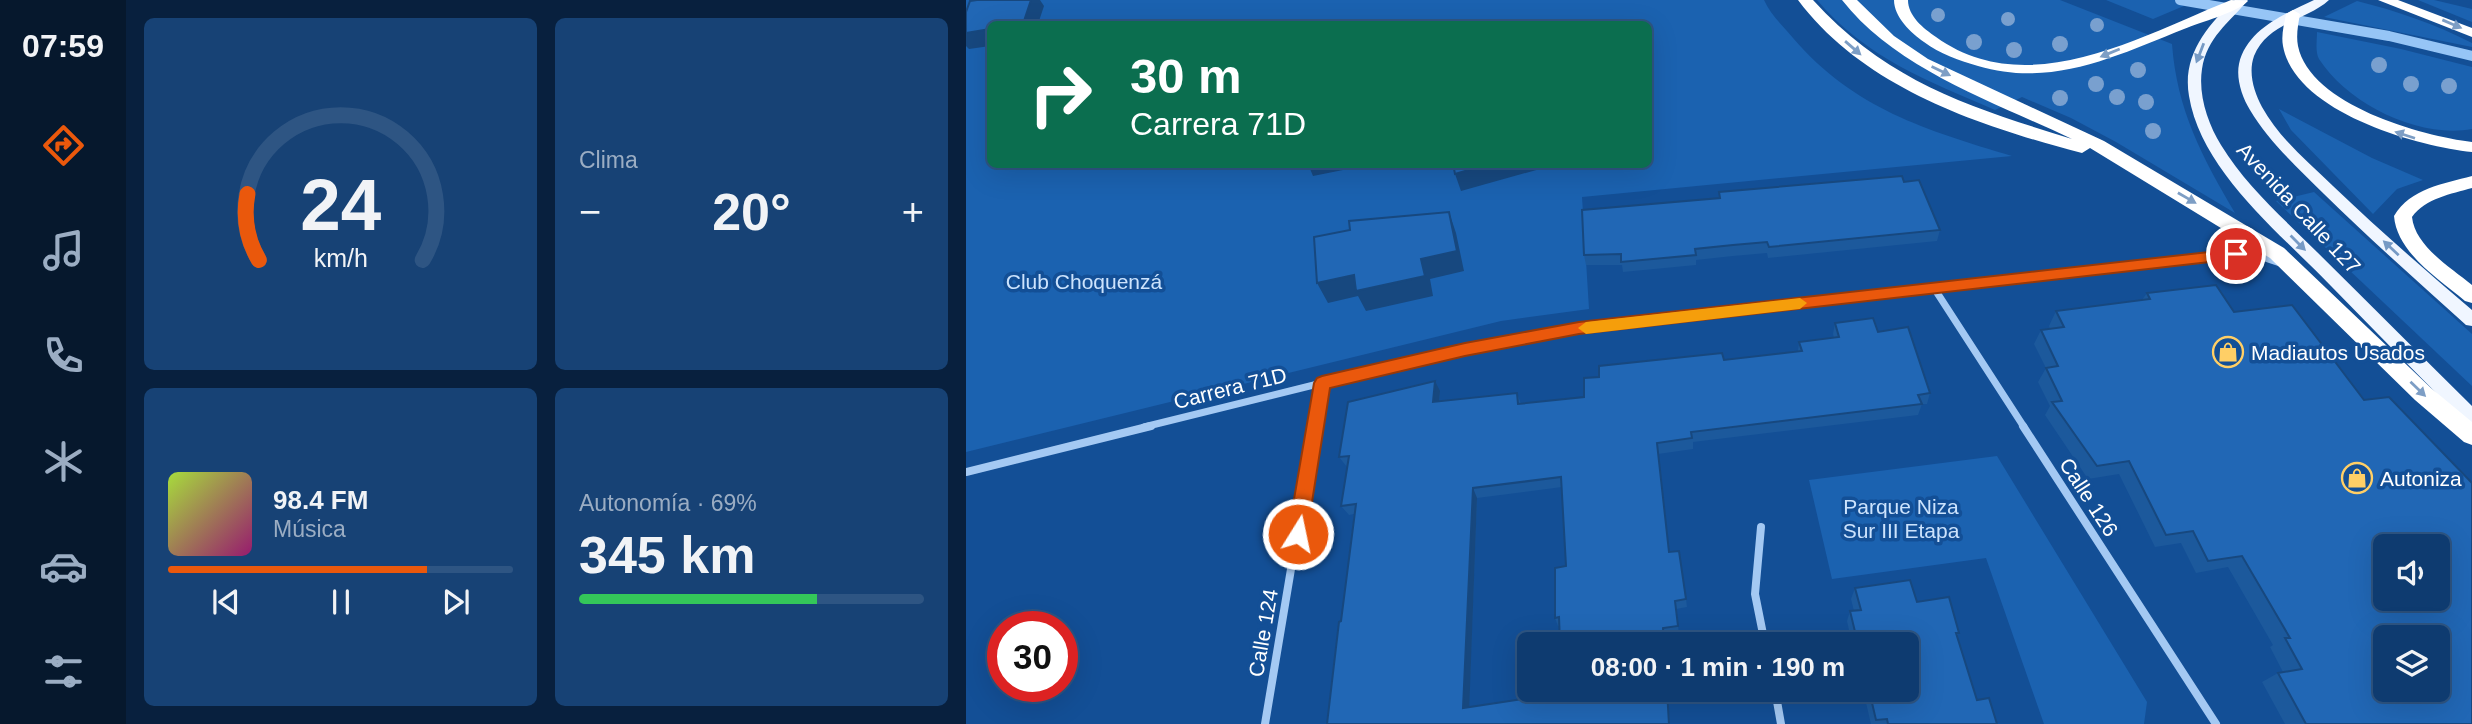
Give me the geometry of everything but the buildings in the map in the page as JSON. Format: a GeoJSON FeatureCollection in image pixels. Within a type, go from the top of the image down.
{"type":"FeatureCollection","features":[{"type":"Feature","properties":{"kind":"highway"},"geometry":{"type":"LineString","coordinates":[[1805,0],[1820,19],[1864,57],[1906,85],[2005,125],[2129,163]]}},
{"type":"Feature","properties":{"kind":"highway"},"geometry":{"type":"LineString","coordinates":[[1849,0],[1889,39],[1923,62],[2070,130],[2242,230],[2294,269],[2423,394],[2472,435]]}},
{"type":"Feature","properties":{"kind":"highway"},"geometry":{"type":"LineString","coordinates":[[1901,0],[1901,7],[1916,30],[1937,45],[1960,56],[1998,66],[2029,70],[2060,68],[2088,62],[2242,0]]}},
{"type":"Feature","properties":{"kind":"highway"},"geometry":{"type":"LineString","coordinates":[[2385,0],[2472,33]]}},
{"type":"Feature","properties":{"kind":"highway"},"geometry":{"type":"LineString","coordinates":[[2293,14],[2289,33],[2292,52],[2306,74],[2329,96],[2362,117],[2403,135],[2472,148]]}},
{"type":"Feature","properties":{"kind":"highway"},"geometry":{"type":"LineString","coordinates":[[2472,182],[2437,189],[2417,198],[2405,208],[2402,222],[2406,234],[2420,250],[2472,296]]}},
{"type":"Feature","properties":{"kind":"main road","name":"Avenida Calle 127"},"geometry":{"type":"LineString","coordinates":[[2242,0],[2219,19],[2197,57],[2194,72],[2195,103],[2205,133],[2224,166],[2247,191],[2472,418]]}},
{"type":"Feature","properties":{"kind":"main road","name":"Avenida Calle 127"},"geometry":{"type":"LineString","coordinates":[[2323,0],[2293,14],[2263,33],[2253,45],[2247,58],[2245,74],[2248,91],[2256,109],[2307,168],[2472,320]]}},
{"type":"Feature","properties":{"kind":"street","name":"Carrera 71D"},"geometry":{"type":"LineString","coordinates":[[966,472],[1322,383],[1535,335],[2221,254],[2256,256],[2294,269]]}},
{"type":"Feature","properties":{"kind":"street","name":"Calle 126"},"geometry":{"type":"LineString","coordinates":[[1934,288],[2216,724]]}},
{"type":"Feature","properties":{"kind":"street","name":"Calle 124"},"geometry":{"type":"LineString","coordinates":[[1265,724],[1322,383]]}},
{"type":"Feature","properties":{"kind":"street"},"geometry":{"type":"LineString","coordinates":[[1761,527],[1755,594],[1763,632]]}},
{"type":"Feature","properties":{"kind":"street"},"geometry":{"type":"LineString","coordinates":[[1777,702],[1782,724]]}},
{"type":"Feature","properties":{"kind":"green space","name":"Club Choquenzá"},"geometry":{"type":"Polygon","coordinates":[[[966,0],[1764,0],[1777,20],[1816,62],[1866,100],[1921,126],[2012,156],[1582,197],[1589,309],[1501,321],[966,452],[966,0]]]}},
{"type":"Feature","properties":{"kind":"green space"},"geometry":{"type":"Polygon","coordinates":[[[1817,0],[2060,0],[2172,44],[2185,112],[2202,152],[2235,213],[2071,118],[2022,97],[1995,110],[1922,78],[1856,38],[1817,0]]]}},
{"type":"Feature","properties":{"kind":"green space"},"geometry":{"type":"Polygon","coordinates":[[[2106,0],[2198,0],[2153,19],[2106,0]]]}},
{"type":"Feature","properties":{"kind":"green space"},"geometry":{"type":"Polygon","coordinates":[[[2418,0],[2434,0],[2472,9],[2472,22],[2418,0]]]}},
{"type":"Feature","properties":{"kind":"green space"},"geometry":{"type":"Polygon","coordinates":[[[2357,1],[2430,24],[2472,43],[2472,47],[2324,17],[2357,1]]]}},
{"type":"Feature","properties":{"kind":"green space"},"geometry":{"type":"Polygon","coordinates":[[[2317,32],[2472,67],[2472,129],[2430,129],[2386,115],[2366,104],[2332,75],[2319,59],[2317,32]]]}},
{"type":"Feature","properties":{"kind":"green space"},"geometry":{"type":"Polygon","coordinates":[[[2279,109],[2372,158],[2423,180],[2397,189],[2373,214],[2291,130],[2279,109]]]}},
{"type":"Feature","properties":{"kind":"green space"},"geometry":{"type":"Polygon","coordinates":[[[2314,192],[2472,334],[2472,386],[2276,201],[2314,192]]]}},
{"type":"Feature","properties":{"kind":"green space","name":"Parque Niza Sur III Etapa"},"geometry":{"type":"Polygon","coordinates":[[[1997,456],[2147,702],[2144,724],[2044,724],[1986,558],[1832,579],[1809,480],[1997,456]]]}},
{"type":"Feature","properties":{"kind":"waterway"},"geometry":{"type":"LineString","coordinates":[[2180,0],[2389,36],[2472,56]]}},
{"type":"Feature","properties":{"kind":"slow traffic"},"geometry":{"type":"LineString","coordinates":[[1586,328],[1800,303]]}},
{"type":"Feature","properties":{"kind":"place","name":"Madiautos Usados"},"geometry":{"type":"Point","coordinates":[2228,352]}},
{"type":"Feature","properties":{"kind":"place","name":"Autoniza"},"geometry":{"type":"Point","coordinates":[2357,478]}},
{"type":"Feature","properties":{"kind":"route"},"geometry":{"type":"LineString","coordinates":[[1298,534],[1322,383],[1465,349],[1579,328],[2236,254]]}}]}
